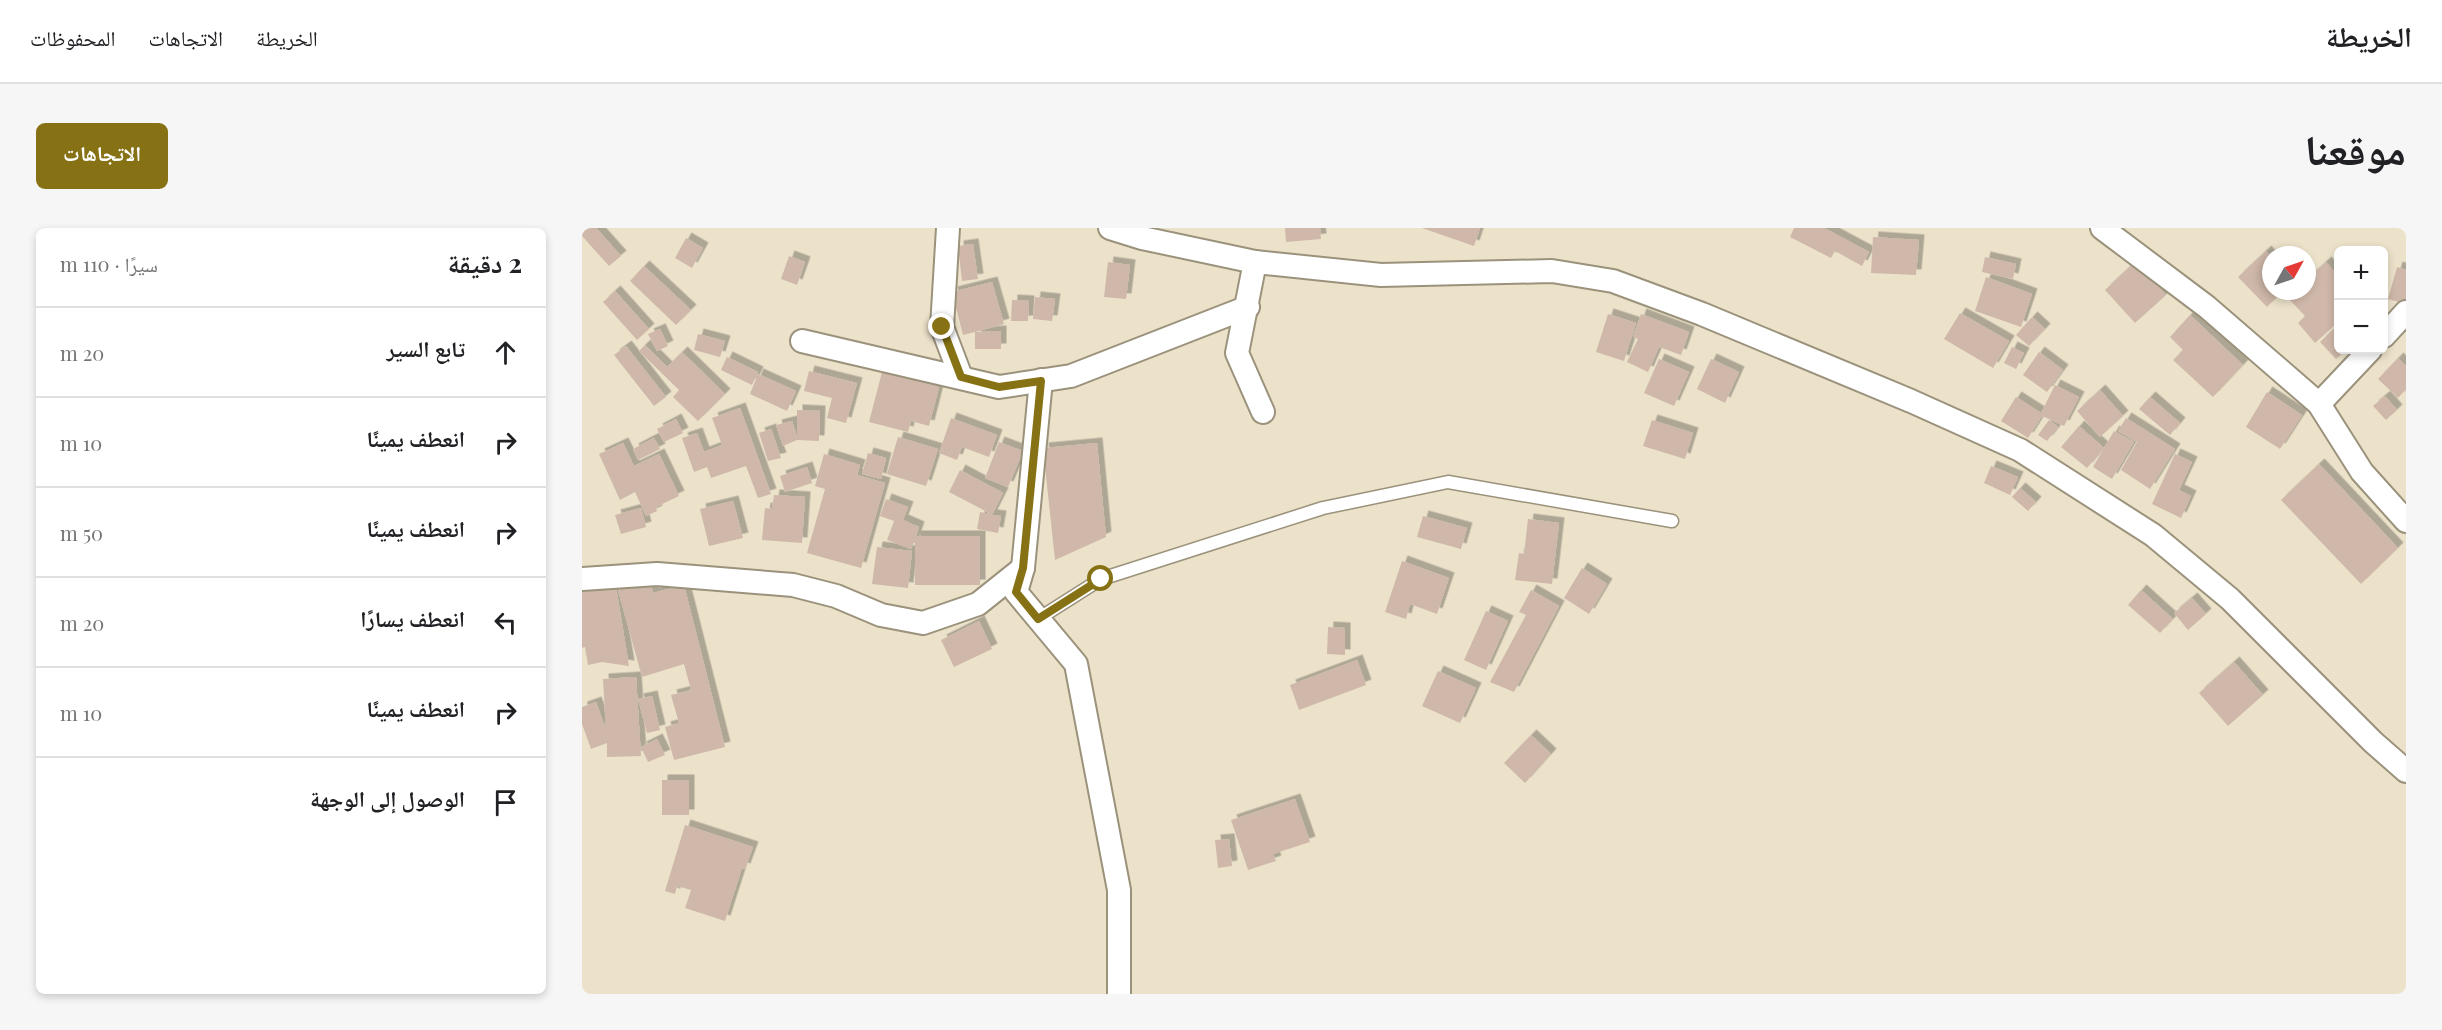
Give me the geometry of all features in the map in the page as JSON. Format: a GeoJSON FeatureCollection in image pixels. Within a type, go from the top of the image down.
{"type":"FeatureCollection","features":[{"type":"Feature","properties":{"kind":"street"},"geometry":{"type":"LineString","coordinates":[[948,228],[942,327],[961,377]]}},
{"type":"Feature","properties":{"kind":"street"},"geometry":{"type":"LineString","coordinates":[[1110,228],[1142,238],[1255,262],[1381,275],[1552,271],[1614,281],[1702,314],[1911,401],[2020,450],[2152,535],[2230,599],[2373,742],[2406,771]]}},
{"type":"Feature","properties":{"kind":"street"},"geometry":{"type":"LineString","coordinates":[[2102,228],[2207,307],[2319,404],[2362,472],[2406,521]]}},
{"type":"Feature","properties":{"kind":"street"},"geometry":{"type":"LineString","coordinates":[[1255,262],[1248,307],[1237,353],[1263,412]]}},
{"type":"Feature","properties":{"kind":"street"},"geometry":{"type":"LineString","coordinates":[[802,341],[999,387],[1071,376],[1248,307]]}},
{"type":"Feature","properties":{"kind":"street"},"geometry":{"type":"LineString","coordinates":[[2388,332],[2406,312]]}},
{"type":"Feature","properties":{"kind":"street"},"geometry":{"type":"LineString","coordinates":[[2319,404],[2366,354]]}},
{"type":"Feature","properties":{"kind":"street"},"geometry":{"type":"LineString","coordinates":[[1041,381],[1023,568],[1016,592],[1076,664],[1119,890],[1119,994]]}},
{"type":"Feature","properties":{"kind":"street"},"geometry":{"type":"LineString","coordinates":[[583,576],[657,574],[793,585],[836,596],[881,615],[922,623],[978,604],[1023,568]]}},
{"type":"Feature","properties":{"kind":"lane"},"geometry":{"type":"LineString","coordinates":[[1038,619],[1101,579],[1323,508],[1449,482],[1672,521]]}},
{"type":"Feature","properties":{"kind":"building"},"geometry":{"type":"Polygon","coordinates":[[[582,228],[596,228],[621,256],[609,266],[582,236],[582,228]]]}},
{"type":"Feature","properties":{"kind":"building"},"geometry":{"type":"Polygon","coordinates":[[[1285,228],[1320,228],[1321,239],[1286,242],[1285,228]]]}},
{"type":"Feature","properties":{"kind":"building"},"geometry":{"type":"Polygon","coordinates":[[[1422,228],[1480,228],[1474,246],[1422,228]]]}},
{"type":"Feature","properties":{"kind":"building"},"geometry":{"type":"Polygon","coordinates":[[[1794,228],[1824,228],[1869,252],[1862,266],[1835,251],[1831,258],[1790,237],[1794,228]]]}},
{"type":"Feature","properties":{"kind":"building"},"geometry":{"type":"Polygon","coordinates":[[[1873,237],[1919,240],[1916,275],[1871,273],[1873,237]]]}},
{"type":"Feature","properties":{"kind":"building"},"geometry":{"type":"Polygon","coordinates":[[[686,238],[703,248],[692,268],[675,258],[686,238]]]}},
{"type":"Feature","properties":{"kind":"building"},"geometry":{"type":"Polygon","coordinates":[[[973,244],[978,279],[962,281],[958,246],[973,244]]]}},
{"type":"Feature","properties":{"kind":"building"},"geometry":{"type":"Polygon","coordinates":[[[2262,255],[2262,300],[2274,300],[2267,307],[2238,277],[2262,255]]]}},
{"type":"Feature","properties":{"kind":"building"},"geometry":{"type":"Polygon","coordinates":[[[789,256],[805,262],[797,285],[781,279],[789,256]]]}},
{"type":"Feature","properties":{"kind":"building"},"geometry":{"type":"Polygon","coordinates":[[[1985,257],[2016,264],[2013,279],[1982,272],[1985,257]]]}},
{"type":"Feature","properties":{"kind":"building"},"geometry":{"type":"Polygon","coordinates":[[[1108,262],[1130,265],[1126,299],[1104,297],[1108,262]]]}},
{"type":"Feature","properties":{"kind":"building"},"geometry":{"type":"Polygon","coordinates":[[[2135,262],[2166,295],[2135,323],[2105,290],[2135,262]]]}},
{"type":"Feature","properties":{"kind":"building"},"geometry":{"type":"Polygon","coordinates":[[[2326,262],[2334,271],[2334,326],[2315,343],[2298,323],[2305,316],[2290,300],[2316,300],[2316,271],[2326,262]]]}},
{"type":"Feature","properties":{"kind":"building"},"geometry":{"type":"Polygon","coordinates":[[[644,266],[691,310],[676,325],[630,281],[644,266]]]}},
{"type":"Feature","properties":{"kind":"building"},"geometry":{"type":"Polygon","coordinates":[[[2397,267],[2406,270],[2406,304],[2388,299],[2397,267]]]}},
{"type":"Feature","properties":{"kind":"building"},"geometry":{"type":"Polygon","coordinates":[[[1986,277],[2032,294],[2021,327],[1975,311],[1986,277]]]}},
{"type":"Feature","properties":{"kind":"building"},"geometry":{"type":"Polygon","coordinates":[[[992,282],[1004,324],[963,335],[952,292],[992,282]]]}},
{"type":"Feature","properties":{"kind":"building"},"geometry":{"type":"Polygon","coordinates":[[[615,291],[649,329],[637,340],[603,302],[615,291]]]}},
{"type":"Feature","properties":{"kind":"building"},"geometry":{"type":"Polygon","coordinates":[[[1035,297],[1055,299],[1052,321],[1033,319],[1035,297]]]}},
{"type":"Feature","properties":{"kind":"building"},"geometry":{"type":"Polygon","coordinates":[[[1012,300],[1029,301],[1028,321],[1011,321],[1012,300]]]}},
{"type":"Feature","properties":{"kind":"building"},"geometry":{"type":"Polygon","coordinates":[[[1960,313],[2009,341],[1993,368],[1944,339],[1960,313]]]}},
{"type":"Feature","properties":{"kind":"building"},"geometry":{"type":"Polygon","coordinates":[[[1608,314],[1636,323],[1624,361],[1596,352],[1608,314]]]}},
{"type":"Feature","properties":{"kind":"building"},"geometry":{"type":"Polygon","coordinates":[[[1641,314],[1689,332],[1681,355],[1659,347],[1648,372],[1627,362],[1638,339],[1633,337],[1641,314]]]}},
{"type":"Feature","properties":{"kind":"building"},"geometry":{"type":"Polygon","coordinates":[[[2190,315],[2243,365],[2213,397],[2173,360],[2183,350],[2170,337],[2190,315]]]}},
{"type":"Feature","properties":{"kind":"building"},"geometry":{"type":"Polygon","coordinates":[[[2032,317],[2045,329],[2029,346],[2016,335],[2032,317]]]}},
{"type":"Feature","properties":{"kind":"building"},"geometry":{"type":"Polygon","coordinates":[[[660,329],[668,346],[657,351],[648,334],[660,329]]]}},
{"type":"Feature","properties":{"kind":"building"},"geometry":{"type":"Polygon","coordinates":[[[2334,329],[2334,354],[2342,354],[2336,359],[2320,342],[2334,329]]]}},
{"type":"Feature","properties":{"kind":"building"},"geometry":{"type":"Polygon","coordinates":[[[1001,331],[1001,349],[975,349],[975,332],[1001,331]]]}},
{"type":"Feature","properties":{"kind":"building"},"geometry":{"type":"Polygon","coordinates":[[[698,334],[725,341],[720,357],[694,350],[698,334]]]}},
{"type":"Feature","properties":{"kind":"building"},"geometry":{"type":"Polygon","coordinates":[[[645,345],[667,367],[682,352],[725,394],[698,421],[673,397],[679,390],[639,351],[645,345]]]}},
{"type":"Feature","properties":{"kind":"building"},"geometry":{"type":"Polygon","coordinates":[[[626,346],[666,397],[654,406],[614,355],[626,346]]]}},
{"type":"Feature","properties":{"kind":"building"},"geometry":{"type":"Polygon","coordinates":[[[2012,347],[2024,353],[2016,369],[2004,363],[2012,347]]]}},
{"type":"Feature","properties":{"kind":"building"},"geometry":{"type":"Polygon","coordinates":[[[2039,352],[2063,370],[2047,392],[2023,375],[2039,352]]]}},
{"type":"Feature","properties":{"kind":"building"},"geometry":{"type":"Polygon","coordinates":[[[727,357],[758,372],[752,385],[721,370],[727,357]]]}},
{"type":"Feature","properties":{"kind":"building"},"geometry":{"type":"Polygon","coordinates":[[[2398,358],[2406,366],[2406,389],[2398,398],[2378,379],[2398,358]]]}},
{"type":"Feature","properties":{"kind":"building"},"geometry":{"type":"Polygon","coordinates":[[[1659,359],[1689,372],[1674,406],[1644,393],[1659,359]]]}},
{"type":"Feature","properties":{"kind":"building"},"geometry":{"type":"Polygon","coordinates":[[[1711,359],[1739,372],[1725,403],[1697,389],[1711,359]]]}},
{"type":"Feature","properties":{"kind":"building"},"geometry":{"type":"Polygon","coordinates":[[[809,371],[857,383],[846,423],[827,418],[832,398],[804,391],[809,371]]]}},
{"type":"Feature","properties":{"kind":"building"},"geometry":{"type":"Polygon","coordinates":[[[882,372],[939,387],[929,426],[911,421],[908,432],[869,422],[882,372]]]}},
{"type":"Feature","properties":{"kind":"building"},"geometry":{"type":"Polygon","coordinates":[[[758,374],[796,391],[787,411],[750,394],[758,374]]]}},
{"type":"Feature","properties":{"kind":"building"},"geometry":{"type":"Polygon","coordinates":[[[2055,385],[2079,397],[2064,426],[2042,416],[2028,438],[2001,421],[2016,397],[2041,413],[2055,385]]]}},
{"type":"Feature","properties":{"kind":"building"},"geometry":{"type":"Polygon","coordinates":[[[2100,390],[2123,416],[2100,437],[2077,411],[2100,390]]]}},
{"type":"Feature","properties":{"kind":"building"},"geometry":{"type":"Polygon","coordinates":[[[2267,392],[2302,415],[2280,449],[2246,427],[2267,392]]]}},
{"type":"Feature","properties":{"kind":"building"},"geometry":{"type":"Polygon","coordinates":[[[2385,396],[2397,410],[2386,420],[2373,406],[2385,396]]]}},
{"type":"Feature","properties":{"kind":"building"},"geometry":{"type":"Polygon","coordinates":[[[2150,397],[2180,423],[2170,435],[2139,409],[2150,397]]]}},
{"type":"Feature","properties":{"kind":"building"},"geometry":{"type":"Polygon","coordinates":[[[740,408],[771,494],[758,498],[746,466],[711,478],[707,467],[694,472],[682,438],[697,433],[704,452],[722,445],[712,418],[740,408]]]}},
{"type":"Feature","properties":{"kind":"building"},"geometry":{"type":"Polygon","coordinates":[[[797,410],[820,411],[819,441],[797,440],[783,446],[776,425],[792,421],[797,437],[797,410]]]}},
{"type":"Feature","properties":{"kind":"building"},"geometry":{"type":"Polygon","coordinates":[[[951,418],[997,435],[989,457],[962,447],[957,460],[939,453],[951,418]]]}},
{"type":"Feature","properties":{"kind":"building"},"geometry":{"type":"Polygon","coordinates":[[[2126,418],[2175,449],[2150,489],[2121,470],[2137,442],[2118,431],[2126,418]]]}},
{"type":"Feature","properties":{"kind":"building"},"geometry":{"type":"Polygon","coordinates":[[[676,419],[683,433],[664,442],[657,429],[676,419]]]}},
{"type":"Feature","properties":{"kind":"building"},"geometry":{"type":"Polygon","coordinates":[[[1652,420],[1693,433],[1685,459],[1643,446],[1652,420]]]}},
{"type":"Feature","properties":{"kind":"building"},"geometry":{"type":"Polygon","coordinates":[[[2049,420],[2058,427],[2047,441],[2038,435],[2049,420]]]}},
{"type":"Feature","properties":{"kind":"building"},"geometry":{"type":"Polygon","coordinates":[[[2079,426],[2104,448],[2087,468],[2061,447],[2079,426]]]}},
{"type":"Feature","properties":{"kind":"building"},"geometry":{"type":"Polygon","coordinates":[[[771,429],[781,458],[768,461],[759,433],[771,429]]]}},
{"type":"Feature","properties":{"kind":"building"},"geometry":{"type":"Polygon","coordinates":[[[2114,431],[2134,442],[2112,479],[2093,467],[2114,431]]]}},
{"type":"Feature","properties":{"kind":"building"},"geometry":{"type":"Polygon","coordinates":[[[898,437],[938,449],[926,486],[887,474],[898,437]]]}},
{"type":"Feature","properties":{"kind":"building"},"geometry":{"type":"Polygon","coordinates":[[[654,438],[660,449],[638,460],[633,449],[654,438]]]}},
{"type":"Feature","properties":{"kind":"building"},"geometry":{"type":"Polygon","coordinates":[[[999,442],[1023,451],[1008,487],[985,478],[999,442]]]}},
{"type":"Feature","properties":{"kind":"building"},"geometry":{"type":"Polygon","coordinates":[[[623,443],[634,466],[659,454],[679,496],[656,507],[657,511],[646,516],[635,492],[620,500],[599,454],[623,443]]]}},
{"type":"Feature","properties":{"kind":"building"},"geometry":{"type":"Polygon","coordinates":[[[1097,443],[1106,537],[1055,560],[1043,448],[1097,443]]]}},
{"type":"Feature","properties":{"kind":"building"},"geometry":{"type":"Polygon","coordinates":[[[868,453],[886,458],[881,479],[862,474],[868,453]]]}},
{"type":"Feature","properties":{"kind":"building"},"geometry":{"type":"Polygon","coordinates":[[[824,454],[860,465],[857,475],[885,483],[861,568],[807,553],[825,489],[815,486],[824,454]]]}},
{"type":"Feature","properties":{"kind":"building"},"geometry":{"type":"Polygon","coordinates":[[[2175,454],[2192,462],[2179,490],[2191,496],[2181,518],[2152,504],[2175,454]]]}},
{"type":"Feature","properties":{"kind":"building"},"geometry":{"type":"Polygon","coordinates":[[[2319,464],[2398,548],[2361,584],[2281,500],[2319,464]]]}},
{"type":"Feature","properties":{"kind":"building"},"geometry":{"type":"Polygon","coordinates":[[[1991,466],[2018,477],[2010,495],[1984,483],[1991,466]]]}},
{"type":"Feature","properties":{"kind":"building"},"geometry":{"type":"Polygon","coordinates":[[[807,467],[812,483],[785,492],[780,476],[807,467]]]}},
{"type":"Feature","properties":{"kind":"building"},"geometry":{"type":"Polygon","coordinates":[[[960,470],[1003,493],[992,515],[1001,516],[998,533],[977,529],[980,512],[991,514],[949,492],[960,470]]]}},
{"type":"Feature","properties":{"kind":"building"},"geometry":{"type":"Polygon","coordinates":[[[2020,488],[2036,502],[2028,511],[2012,497],[2020,488]]]}},
{"type":"Feature","properties":{"kind":"building"},"geometry":{"type":"Polygon","coordinates":[[[774,495],[805,497],[802,543],[762,540],[765,508],[772,509],[774,495]]]}},
{"type":"Feature","properties":{"kind":"building"},"geometry":{"type":"Polygon","coordinates":[[[886,499],[908,507],[903,520],[919,527],[916,536],[980,536],[980,585],[915,585],[915,539],[911,549],[887,540],[894,521],[880,516],[886,499]]]}},
{"type":"Feature","properties":{"kind":"building"},"geometry":{"type":"Polygon","coordinates":[[[733,501],[743,538],[709,546],[700,509],[733,501]]]}},
{"type":"Feature","properties":{"kind":"building"},"geometry":{"type":"Polygon","coordinates":[[[641,508],[646,527],[621,534],[615,515],[641,508]]]}},
{"type":"Feature","properties":{"kind":"building"},"geometry":{"type":"Polygon","coordinates":[[[1423,516],[1467,528],[1461,549],[1417,537],[1423,516]]]}},
{"type":"Feature","properties":{"kind":"building"},"geometry":{"type":"Polygon","coordinates":[[[1528,519],[1559,523],[1552,584],[1515,580],[1519,553],[1524,554],[1528,519]]]}},
{"type":"Feature","properties":{"kind":"building"},"geometry":{"type":"Polygon","coordinates":[[[877,547],[912,551],[908,588],[872,584],[877,547]]]}},
{"type":"Feature","properties":{"kind":"building"},"geometry":{"type":"Polygon","coordinates":[[[1402,561],[1449,578],[1437,614],[1410,604],[1406,619],[1385,612],[1402,561]]]}},
{"type":"Feature","properties":{"kind":"building"},"geometry":{"type":"Polygon","coordinates":[[[1582,568],[1607,584],[1589,614],[1564,598],[1582,568]]]}},
{"type":"Feature","properties":{"kind":"building"},"geometry":{"type":"Polygon","coordinates":[[[615,581],[629,666],[602,662],[588,665],[585,647],[582,648],[582,587],[615,581]]]}},
{"type":"Feature","properties":{"kind":"building"},"geometry":{"type":"Polygon","coordinates":[[[650,582],[653,593],[684,585],[725,747],[674,760],[665,727],[679,723],[671,695],[691,690],[684,664],[642,677],[618,590],[650,582]]]}},
{"type":"Feature","properties":{"kind":"building"},"geometry":{"type":"Polygon","coordinates":[[[1531,590],[1559,606],[1514,692],[1490,682],[1526,615],[1519,612],[1531,590]]]}},
{"type":"Feature","properties":{"kind":"building"},"geometry":{"type":"Polygon","coordinates":[[[2141,590],[2173,619],[2160,633],[2128,605],[2141,590]]]}},
{"type":"Feature","properties":{"kind":"building"},"geometry":{"type":"Polygon","coordinates":[[[2192,598],[2206,614],[2188,630],[2174,613],[2192,598]]]}},
{"type":"Feature","properties":{"kind":"building"},"geometry":{"type":"Polygon","coordinates":[[[1486,611],[1508,621],[1486,670],[1464,660],[1486,611]]]}},
{"type":"Feature","properties":{"kind":"building"},"geometry":{"type":"Polygon","coordinates":[[[979,621],[992,649],[954,667],[941,640],[979,621]]]}},
{"type":"Feature","properties":{"kind":"building"},"geometry":{"type":"Polygon","coordinates":[[[1328,627],[1345,628],[1345,655],[1327,654],[1328,627]]]}},
{"type":"Feature","properties":{"kind":"building"},"geometry":{"type":"Polygon","coordinates":[[[1357,660],[1366,685],[1299,710],[1290,685],[1357,660]]]}},
{"type":"Feature","properties":{"kind":"building"},"geometry":{"type":"Polygon","coordinates":[[[2234,662],[2263,695],[2228,726],[2199,693],[2234,662]]]}},
{"type":"Feature","properties":{"kind":"building"},"geometry":{"type":"Polygon","coordinates":[[[1438,671],[1476,688],[1460,723],[1422,706],[1438,671]]]}},
{"type":"Feature","properties":{"kind":"building"},"geometry":{"type":"Polygon","coordinates":[[[636,677],[641,756],[607,757],[607,743],[591,749],[582,724],[582,707],[596,702],[606,730],[603,679],[636,677]]]}},
{"type":"Feature","properties":{"kind":"building"},"geometry":{"type":"Polygon","coordinates":[[[652,696],[660,730],[647,733],[638,699],[652,696]]]}},
{"type":"Feature","properties":{"kind":"building"},"geometry":{"type":"Polygon","coordinates":[[[1531,735],[1551,754],[1525,783],[1504,763],[1531,735]]]}},
{"type":"Feature","properties":{"kind":"building"},"geometry":{"type":"Polygon","coordinates":[[[657,739],[665,755],[648,762],[641,747],[657,739]]]}},
{"type":"Feature","properties":{"kind":"building"},"geometry":{"type":"Polygon","coordinates":[[[662,780],[689,780],[689,815],[662,815],[662,780]]]}},
{"type":"Feature","properties":{"kind":"building"},"geometry":{"type":"Polygon","coordinates":[[[1295,799],[1310,842],[1273,854],[1276,861],[1248,870],[1231,820],[1295,799]]]}},
{"type":"Feature","properties":{"kind":"building"},"geometry":{"type":"Polygon","coordinates":[[[685,825],[753,847],[745,869],[742,868],[725,921],[685,908],[691,890],[677,886],[675,894],[665,891],[685,825]]]}},
{"type":"Feature","properties":{"kind":"building"},"geometry":{"type":"Polygon","coordinates":[[[1229,839],[1232,866],[1218,868],[1215,840],[1229,839]]]}},
{"type":"Feature","properties":{"kind":"route"},"geometry":{"type":"LineString","coordinates":[[942,327],[961,377],[999,387],[1041,381],[1023,568],[1016,592],[1038,619],[1101,579]]}}]}
